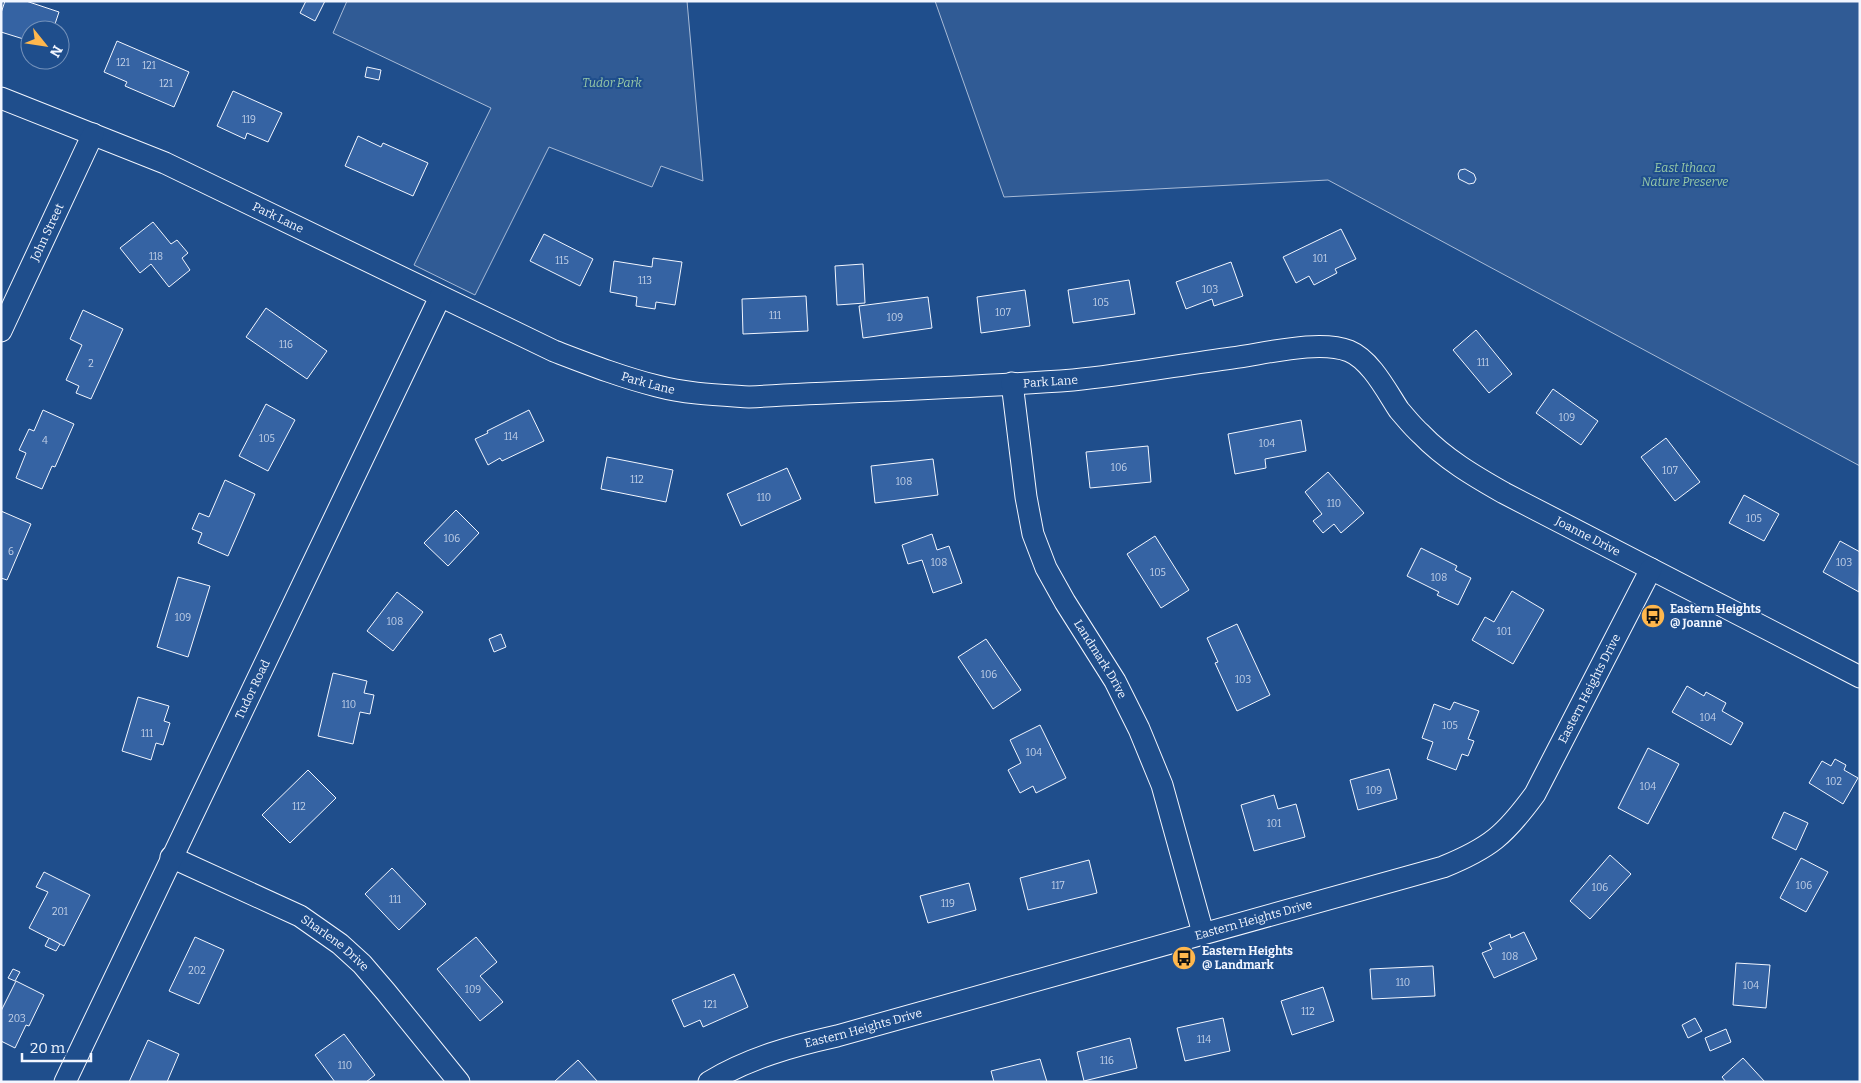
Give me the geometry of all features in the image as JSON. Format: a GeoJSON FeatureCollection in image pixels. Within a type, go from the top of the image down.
{"type":"FeatureCollection","features":[{"type":"Feature","properties":{"kind":"street","name":"Park Lane"},"geometry":{"type":"LineString","coordinates":[[1,98],[165,163],[554,351],[615,374],[659,387],[704,394],[749,397],[1074,380],[1303,347],[1331,346],[1350,351]]}},
{"type":"Feature","properties":{"kind":"street","name":"John Street"},"geometry":{"type":"LineString","coordinates":[[1,331],[93,134]]}},
{"type":"Feature","properties":{"kind":"street","name":"Tudor Road"},"geometry":{"type":"LineString","coordinates":[[65,1082],[440,297]]}},
{"type":"Feature","properties":{"kind":"street","name":"Joanne Drive"},"geometry":{"type":"LineString","coordinates":[[1350,351],[1374,372],[1401,412],[1438,451],[1466,471],[1504,494],[1860,677]]}},
{"type":"Feature","properties":{"kind":"street","name":"Landmark Drive"},"geometry":{"type":"LineString","coordinates":[[1012,383],[1026,497],[1033,534],[1051,577],[1115,681],[1139,729],[1162,785],[1203,933]]}},
{"type":"Feature","properties":{"kind":"street","name":"Eastern Heights Drive"},"geometry":{"type":"LineString","coordinates":[[709,1082],[755,1059],[792,1046],[837,1036],[1442,867],[1473,854],[1495,840],[1517,819],[1535,794],[1651,569]]}},
{"type":"Feature","properties":{"kind":"street","name":"Sharlene Drive"},"geometry":{"type":"LineString","coordinates":[[171,857],[300,916],[340,944],[362,964],[459,1082]]}},
{"type":"Feature","properties":{"kind":"green space","name":"Tudor Park"},"geometry":{"type":"Polygon","coordinates":[[[347,1],[687,1],[703,181],[661,166],[652,187],[549,147],[475,295],[414,265],[491,108],[333,33],[347,1]]]}},
{"type":"Feature","properties":{"kind":"green space","name":"East Ithaca Nature Preserve"},"geometry":{"type":"Polygon","coordinates":[[[935,1],[1860,1],[1860,466],[1328,180],[1004,197],[935,1]]]}},
{"type":"Feature","properties":{"kind":"building"},"geometry":{"type":"Polygon","coordinates":[[[5,1],[26,1],[59,12],[56,20],[20,20],[20,38],[1,32],[1,13],[5,1]]]}},
{"type":"Feature","properties":{"kind":"building"},"geometry":{"type":"Polygon","coordinates":[[[306,1],[325,1],[315,21],[300,13],[306,1]]]}},
{"type":"Feature","properties":{"kind":"building"},"geometry":{"type":"Polygon","coordinates":[[[117,41],[189,72],[174,107],[125,86],[127,82],[104,72],[117,41]]]}},
{"type":"Feature","properties":{"kind":"building"},"geometry":{"type":"Polygon","coordinates":[[[367,67],[381,70],[379,80],[365,77],[367,67]]]}},
{"type":"Feature","properties":{"kind":"building"},"geometry":{"type":"Polygon","coordinates":[[[233,91],[282,113],[268,142],[247,133],[245,139],[217,126],[233,91]]]}},
{"type":"Feature","properties":{"kind":"building"},"geometry":{"type":"Polygon","coordinates":[[[358,136],[381,147],[383,143],[428,163],[413,196],[345,166],[358,136]]]}},
{"type":"Feature","properties":{"kind":"building"},"geometry":{"type":"Polygon","coordinates":[[[1465,169],[1474,174],[1476,179],[1474,183],[1469,184],[1459,179],[1458,174],[1460,170],[1465,169]]]}},
{"type":"Feature","properties":{"kind":"building"},"geometry":{"type":"Polygon","coordinates":[[[153,222],[171,244],[177,240],[188,253],[182,258],[190,270],[169,287],[151,264],[140,273],[120,248],[153,222]]]}},
{"type":"Feature","properties":{"kind":"building"},"geometry":{"type":"Polygon","coordinates":[[[1341,229],[1356,259],[1335,269],[1337,273],[1314,285],[1309,276],[1296,283],[1283,257],[1341,229]]]}},
{"type":"Feature","properties":{"kind":"building"},"geometry":{"type":"Polygon","coordinates":[[[544,234],[593,259],[580,286],[530,261],[544,234]]]}},
{"type":"Feature","properties":{"kind":"building"},"geometry":{"type":"Polygon","coordinates":[[[653,258],[682,262],[675,305],[656,302],[655,309],[636,306],[637,297],[610,292],[614,261],[652,267],[653,258]]]}},
{"type":"Feature","properties":{"kind":"building"},"geometry":{"type":"Polygon","coordinates":[[[1231,262],[1243,296],[1214,306],[1212,299],[1186,309],[1176,282],[1231,262]]]}},
{"type":"Feature","properties":{"kind":"building"},"geometry":{"type":"Polygon","coordinates":[[[863,264],[865,303],[837,305],[835,266],[863,264]]]}},
{"type":"Feature","properties":{"kind":"building"},"geometry":{"type":"Polygon","coordinates":[[[1129,280],[1135,314],[1073,323],[1068,290],[1129,280]]]}},
{"type":"Feature","properties":{"kind":"building"},"geometry":{"type":"Polygon","coordinates":[[[1025,290],[1030,326],[981,333],[977,297],[1025,290]]]}},
{"type":"Feature","properties":{"kind":"building"},"geometry":{"type":"Polygon","coordinates":[[[806,296],[808,331],[743,334],[742,299],[806,296]]]}},
{"type":"Feature","properties":{"kind":"building"},"geometry":{"type":"Polygon","coordinates":[[[928,297],[932,328],[863,338],[859,306],[928,297]]]}},
{"type":"Feature","properties":{"kind":"building"},"geometry":{"type":"Polygon","coordinates":[[[266,308],[327,351],[307,379],[246,337],[266,308]]]}},
{"type":"Feature","properties":{"kind":"building"},"geometry":{"type":"Polygon","coordinates":[[[83,310],[123,329],[91,399],[76,393],[79,386],[66,380],[82,345],[70,339],[83,310]]]}},
{"type":"Feature","properties":{"kind":"building"},"geometry":{"type":"Polygon","coordinates":[[[1476,330],[1512,374],[1489,393],[1453,350],[1476,330]]]}},
{"type":"Feature","properties":{"kind":"building"},"geometry":{"type":"Polygon","coordinates":[[[1553,389],[1598,421],[1581,445],[1536,413],[1553,389]]]}},
{"type":"Feature","properties":{"kind":"building"},"geometry":{"type":"Polygon","coordinates":[[[266,404],[295,420],[268,471],[239,456],[266,404]]]}},
{"type":"Feature","properties":{"kind":"building"},"geometry":{"type":"Polygon","coordinates":[[[43,410],[74,424],[55,467],[52,466],[42,489],[16,478],[26,453],[19,450],[29,429],[34,431],[43,410]]]}},
{"type":"Feature","properties":{"kind":"building"},"geometry":{"type":"Polygon","coordinates":[[[529,410],[544,441],[502,461],[500,458],[488,465],[475,439],[529,410]]]}},
{"type":"Feature","properties":{"kind":"building"},"geometry":{"type":"Polygon","coordinates":[[[1301,420],[1306,451],[1265,459],[1266,468],[1235,474],[1228,434],[1301,420]]]}},
{"type":"Feature","properties":{"kind":"building"},"geometry":{"type":"Polygon","coordinates":[[[1666,438],[1700,482],[1675,501],[1641,457],[1666,438]]]}},
{"type":"Feature","properties":{"kind":"building"},"geometry":{"type":"Polygon","coordinates":[[[1148,446],[1151,482],[1090,488],[1086,452],[1148,446]]]}},
{"type":"Feature","properties":{"kind":"building"},"geometry":{"type":"Polygon","coordinates":[[[607,457],[673,470],[666,502],[601,489],[607,457]]]}},
{"type":"Feature","properties":{"kind":"building"},"geometry":{"type":"Polygon","coordinates":[[[933,459],[938,495],[875,503],[871,466],[933,459]]]}},
{"type":"Feature","properties":{"kind":"building"},"geometry":{"type":"Polygon","coordinates":[[[787,468],[801,499],[741,526],[727,494],[787,468]]]}},
{"type":"Feature","properties":{"kind":"building"},"geometry":{"type":"Polygon","coordinates":[[[1328,472],[1364,513],[1341,533],[1334,524],[1323,533],[1313,521],[1322,514],[1305,492],[1328,472]]]}},
{"type":"Feature","properties":{"kind":"building"},"geometry":{"type":"Polygon","coordinates":[[[225,480],[255,494],[228,556],[198,543],[202,533],[192,529],[199,513],[209,517],[225,480]]]}},
{"type":"Feature","properties":{"kind":"building"},"geometry":{"type":"Polygon","coordinates":[[[1744,495],[1779,514],[1764,541],[1729,523],[1744,495]]]}},
{"type":"Feature","properties":{"kind":"building"},"geometry":{"type":"Polygon","coordinates":[[[456,510],[479,533],[448,566],[424,543],[456,510]]]}},
{"type":"Feature","properties":{"kind":"building"},"geometry":{"type":"Polygon","coordinates":[[[1,511],[31,524],[7,580],[1,578],[1,511]]]}},
{"type":"Feature","properties":{"kind":"building"},"geometry":{"type":"Polygon","coordinates":[[[932,534],[937,550],[949,546],[962,583],[933,593],[922,560],[908,564],[902,545],[932,534]]]}},
{"type":"Feature","properties":{"kind":"building"},"geometry":{"type":"Polygon","coordinates":[[[1155,536],[1189,590],[1161,608],[1127,554],[1155,536]]]}},
{"type":"Feature","properties":{"kind":"building"},"geometry":{"type":"Polygon","coordinates":[[[1840,541],[1860,552],[1859,592],[1823,572],[1840,541]]]}},
{"type":"Feature","properties":{"kind":"building"},"geometry":{"type":"Polygon","coordinates":[[[1421,548],[1457,566],[1455,570],[1471,578],[1458,605],[1437,595],[1439,592],[1407,576],[1421,548]]]}},
{"type":"Feature","properties":{"kind":"building"},"geometry":{"type":"Polygon","coordinates":[[[178,577],[210,586],[188,657],[157,647],[178,577]]]}},
{"type":"Feature","properties":{"kind":"building"},"geometry":{"type":"Polygon","coordinates":[[[1512,591],[1544,610],[1513,664],[1472,640],[1485,617],[1494,622],[1512,591]]]}},
{"type":"Feature","properties":{"kind":"building"},"geometry":{"type":"Polygon","coordinates":[[[397,592],[423,612],[393,651],[367,631],[397,592]]]}},
{"type":"Feature","properties":{"kind":"building"},"geometry":{"type":"Polygon","coordinates":[[[1237,624],[1270,695],[1237,711],[1215,663],[1218,662],[1207,638],[1237,624]]]}},
{"type":"Feature","properties":{"kind":"building"},"geometry":{"type":"Polygon","coordinates":[[[501,634],[506,647],[494,652],[489,639],[501,634]]]}},
{"type":"Feature","properties":{"kind":"building"},"geometry":{"type":"Polygon","coordinates":[[[986,639],[1021,690],[993,709],[958,657],[986,639]]]}},
{"type":"Feature","properties":{"kind":"building"},"geometry":{"type":"Polygon","coordinates":[[[333,673],[367,681],[364,693],[374,695],[370,714],[360,712],[353,744],[318,736],[333,673]]]}},
{"type":"Feature","properties":{"kind":"building"},"geometry":{"type":"Polygon","coordinates":[[[1687,686],[1704,696],[1706,692],[1726,703],[1722,711],[1743,723],[1731,745],[1672,712],[1687,686]]]}},
{"type":"Feature","properties":{"kind":"building"},"geometry":{"type":"Polygon","coordinates":[[[138,697],[169,706],[164,721],[170,723],[163,745],[156,743],[151,760],[122,751],[138,697]]]}},
{"type":"Feature","properties":{"kind":"building"},"geometry":{"type":"Polygon","coordinates":[[[1454,702],[1479,711],[1468,739],[1474,741],[1468,756],[1462,754],[1456,770],[1427,759],[1433,742],[1422,738],[1434,704],[1450,710],[1454,702]]]}},
{"type":"Feature","properties":{"kind":"building"},"geometry":{"type":"Polygon","coordinates":[[[1040,725],[1066,778],[1036,793],[1033,786],[1020,793],[1008,770],[1021,763],[1010,740],[1040,725]]]}},
{"type":"Feature","properties":{"kind":"building"},"geometry":{"type":"Polygon","coordinates":[[[1648,748],[1679,764],[1648,824],[1618,808],[1648,748]]]}},
{"type":"Feature","properties":{"kind":"building"},"geometry":{"type":"Polygon","coordinates":[[[1835,759],[1846,765],[1844,770],[1858,778],[1843,804],[1809,783],[1822,761],[1831,766],[1835,759]]]}},
{"type":"Feature","properties":{"kind":"building"},"geometry":{"type":"Polygon","coordinates":[[[1389,769],[1397,799],[1358,810],[1350,780],[1389,769]]]}},
{"type":"Feature","properties":{"kind":"building"},"geometry":{"type":"Polygon","coordinates":[[[308,770],[336,798],[290,843],[262,815],[308,770]]]}},
{"type":"Feature","properties":{"kind":"building"},"geometry":{"type":"Polygon","coordinates":[[[1274,795],[1278,809],[1296,804],[1305,837],[1254,851],[1241,805],[1274,795]]]}},
{"type":"Feature","properties":{"kind":"building"},"geometry":{"type":"Polygon","coordinates":[[[1784,812],[1808,823],[1796,850],[1772,838],[1784,812]]]}},
{"type":"Feature","properties":{"kind":"building"},"geometry":{"type":"Polygon","coordinates":[[[1610,855],[1631,874],[1590,919],[1570,901],[1610,855]]]}},
{"type":"Feature","properties":{"kind":"building"},"geometry":{"type":"Polygon","coordinates":[[[1801,858],[1828,872],[1806,912],[1780,898],[1801,858]]]}},
{"type":"Feature","properties":{"kind":"building"},"geometry":{"type":"Polygon","coordinates":[[[1089,860],[1097,893],[1028,910],[1020,878],[1089,860]]]}},
{"type":"Feature","properties":{"kind":"building"},"geometry":{"type":"Polygon","coordinates":[[[392,868],[426,904],[399,930],[365,894],[392,868]]]}},
{"type":"Feature","properties":{"kind":"building"},"geometry":{"type":"Polygon","coordinates":[[[44,872],[90,895],[64,946],[29,928],[48,892],[36,887],[44,872]]]}},
{"type":"Feature","properties":{"kind":"building"},"geometry":{"type":"Polygon","coordinates":[[[969,883],[976,910],[928,923],[920,896],[969,883]]]}},
{"type":"Feature","properties":{"kind":"building"},"geometry":{"type":"Polygon","coordinates":[[[1524,932],[1537,959],[1494,978],[1482,953],[1492,949],[1489,943],[1510,934],[1511,938],[1524,932]]]}},
{"type":"Feature","properties":{"kind":"building"},"geometry":{"type":"Polygon","coordinates":[[[195,937],[224,950],[199,1004],[169,991],[195,937]]]}},
{"type":"Feature","properties":{"kind":"building"},"geometry":{"type":"Polygon","coordinates":[[[476,937],[497,962],[480,976],[503,1002],[480,1021],[437,969],[476,937]]]}},
{"type":"Feature","properties":{"kind":"building"},"geometry":{"type":"Polygon","coordinates":[[[49,938],[60,944],[56,951],[45,946],[49,938]]]}},
{"type":"Feature","properties":{"kind":"building"},"geometry":{"type":"Polygon","coordinates":[[[1736,963],[1770,965],[1766,1008],[1733,1005],[1736,963]]]}},
{"type":"Feature","properties":{"kind":"building"},"geometry":{"type":"Polygon","coordinates":[[[1433,966],[1435,996],[1372,999],[1370,969],[1433,966]]]}},
{"type":"Feature","properties":{"kind":"building"},"geometry":{"type":"Polygon","coordinates":[[[13,969],[20,972],[15,981],[8,978],[13,969]]]}},
{"type":"Feature","properties":{"kind":"building"},"geometry":{"type":"Polygon","coordinates":[[[734,974],[748,1007],[703,1027],[700,1020],[684,1027],[672,1000],[734,974]]]}},
{"type":"Feature","properties":{"kind":"building"},"geometry":{"type":"Polygon","coordinates":[[[16,981],[44,995],[29,1026],[26,1025],[15,1048],[1,1041],[1,1011],[16,981]]]}},
{"type":"Feature","properties":{"kind":"building"},"geometry":{"type":"Polygon","coordinates":[[[1323,987],[1334,1021],[1292,1035],[1281,1001],[1323,987]]]}},
{"type":"Feature","properties":{"kind":"building"},"geometry":{"type":"Polygon","coordinates":[[[1223,1018],[1230,1051],[1185,1061],[1177,1028],[1223,1018]]]}},
{"type":"Feature","properties":{"kind":"building"},"geometry":{"type":"Polygon","coordinates":[[[1695,1018],[1702,1031],[1688,1038],[1682,1025],[1695,1018]]]}},
{"type":"Feature","properties":{"kind":"building"},"geometry":{"type":"Polygon","coordinates":[[[1726,1029],[1731,1042],[1710,1051],[1705,1038],[1726,1029]]]}},
{"type":"Feature","properties":{"kind":"building"},"geometry":{"type":"Polygon","coordinates":[[[344,1034],[375,1075],[366,1082],[335,1082],[315,1055],[344,1034]]]}},
{"type":"Feature","properties":{"kind":"building"},"geometry":{"type":"Polygon","coordinates":[[[1130,1038],[1137,1068],[1084,1081],[1077,1052],[1130,1038]]]}},
{"type":"Feature","properties":{"kind":"building"},"geometry":{"type":"Polygon","coordinates":[[[148,1040],[179,1054],[167,1082],[129,1082],[148,1040]]]}},
{"type":"Feature","properties":{"kind":"building"},"geometry":{"type":"Polygon","coordinates":[[[1743,1058],[1765,1082],[1726,1082],[1722,1077],[1743,1058]]]}},
{"type":"Feature","properties":{"kind":"building"},"geometry":{"type":"Polygon","coordinates":[[[1040,1059],[1047,1082],[994,1082],[991,1071],[1040,1059]]]}},
{"type":"Feature","properties":{"kind":"building"},"geometry":{"type":"Polygon","coordinates":[[[578,1060],[598,1082],[554,1082],[578,1060]]]}},
{"type":"Feature","properties":{"kind":"place","name":"Eastern Heights @ Joanne"},"geometry":{"type":"Point","coordinates":[1653,616]}},
{"type":"Feature","properties":{"kind":"place","name":"Eastern Heights @ Landmark"},"geometry":{"type":"Point","coordinates":[1184,958]}}]}
